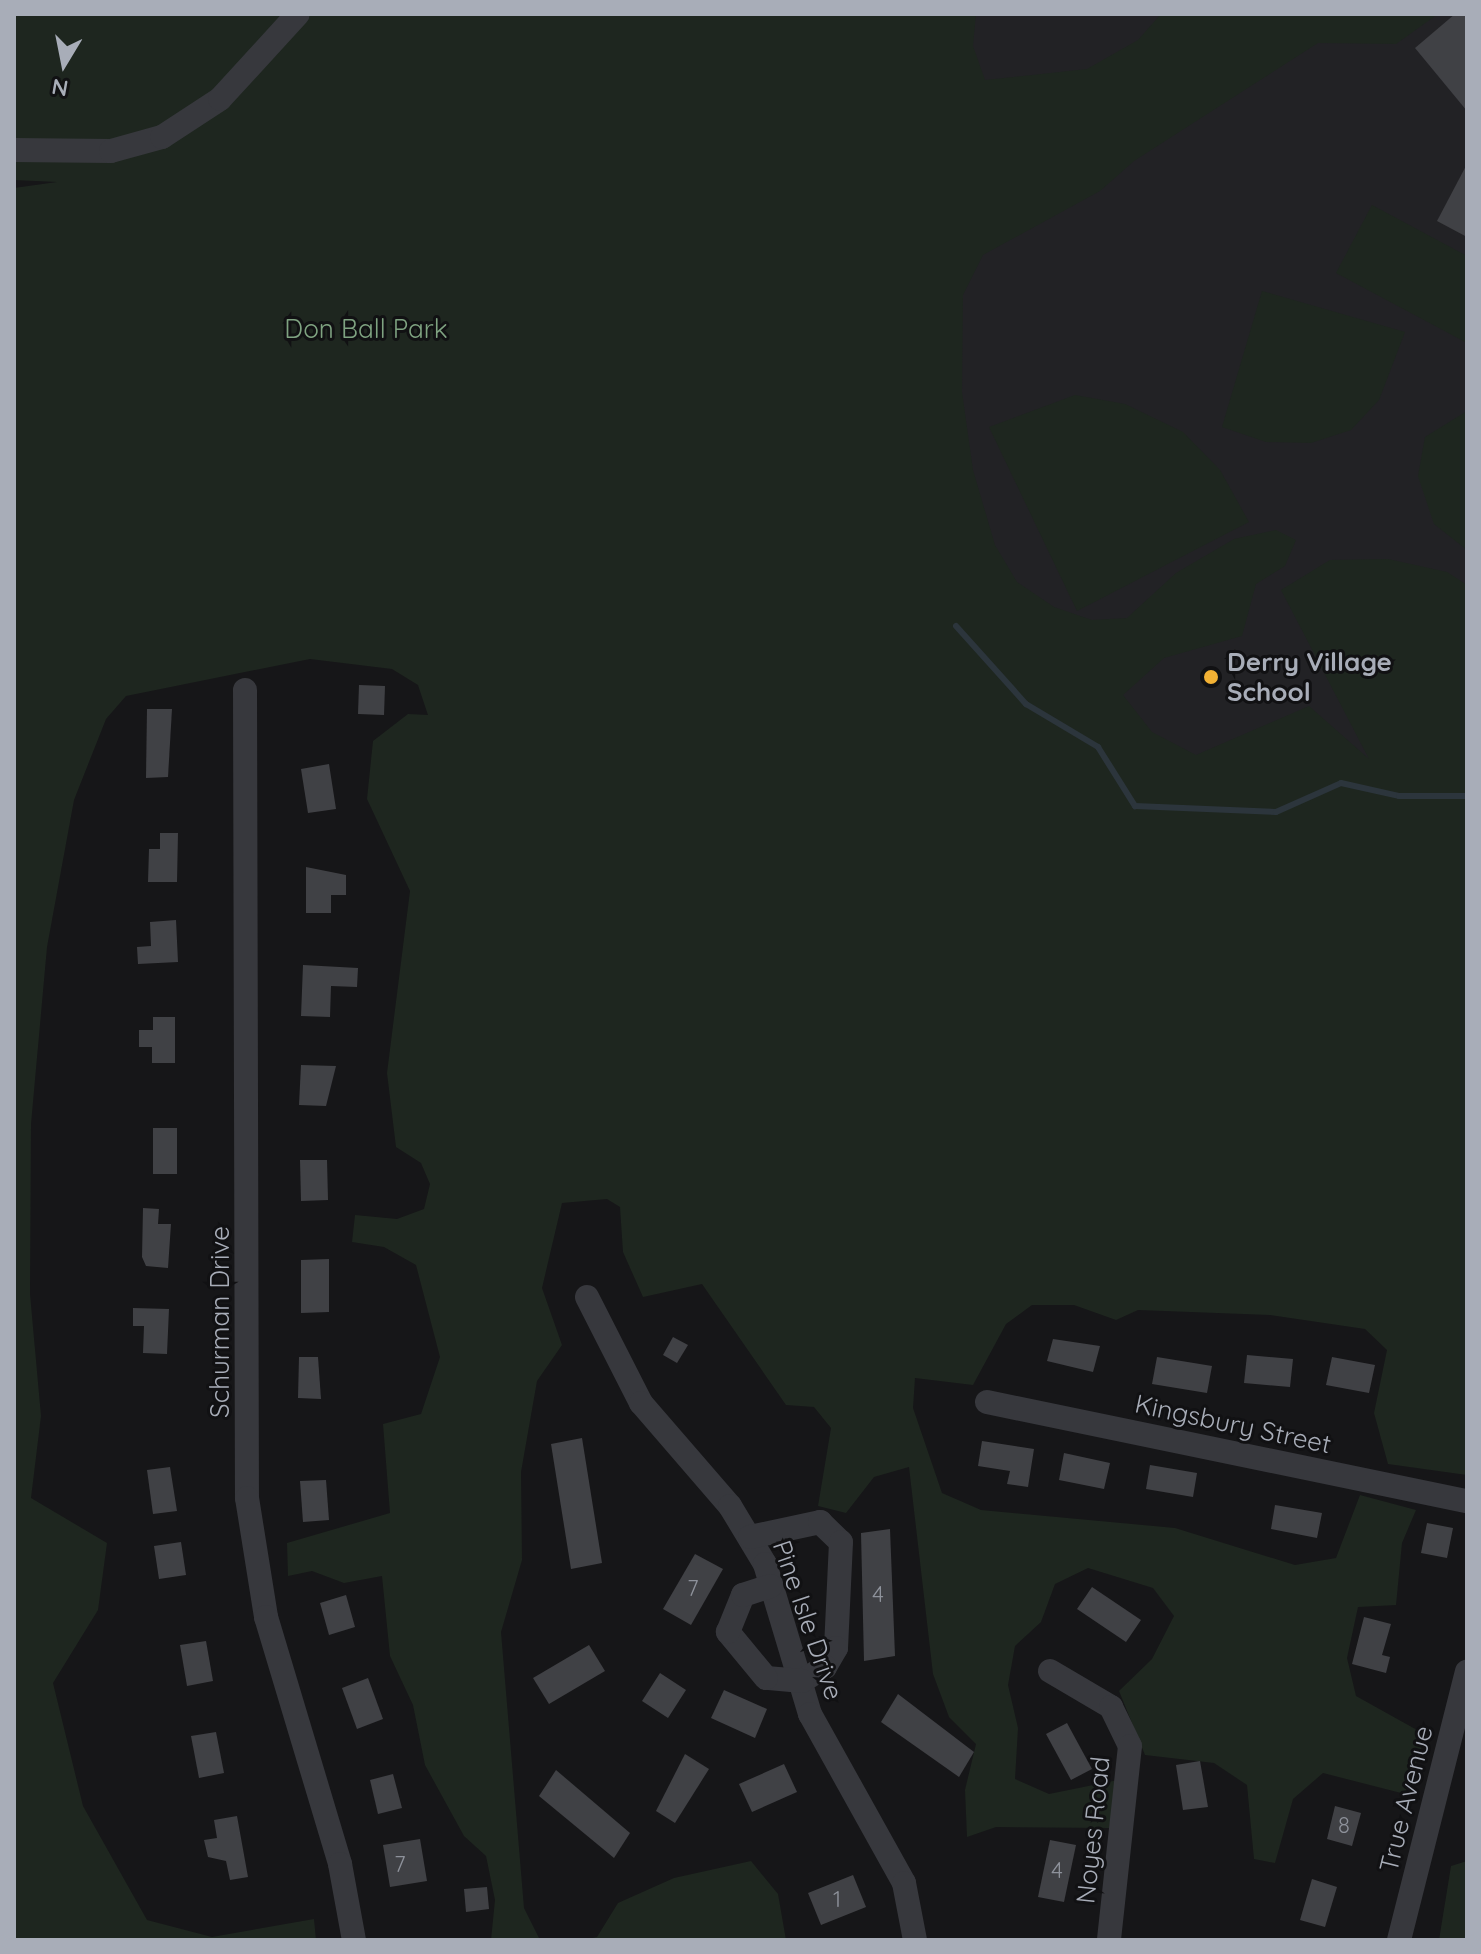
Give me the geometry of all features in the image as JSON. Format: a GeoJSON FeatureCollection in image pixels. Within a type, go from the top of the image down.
{"type":"FeatureCollection","features":[{"type":"Feature","properties":{"kind":"street"},"geometry":{"type":"LineString","coordinates":[[14,150],[135,148],[190,120],[258,62],[298,14]]}},
{"type":"Feature","properties":{"kind":"street","name":"Schurman Drive"},"geometry":{"type":"LineString","coordinates":[[245,690],[247,1498],[266,1617],[340,1864],[354,1940]]}},
{"type":"Feature","properties":{"kind":"street","name":"Pine Isle Drive"},"geometry":{"type":"LineString","coordinates":[[587,1297],[641,1403],[750,1537],[771,1586],[827,1755],[904,1883],[915,1940]]}},
{"type":"Feature","properties":{"kind":"street","name":"Kingsbury Street"},"geometry":{"type":"LineString","coordinates":[[987,1402],[1467,1501]]}},
{"type":"Feature","properties":{"kind":"street"},"geometry":{"type":"LineString","coordinates":[[750,1537],[820,1522],[841,1542],[836,1648],[825,1667],[802,1681],[766,1678],[728,1632],[743,1595],[771,1586]]}},
{"type":"Feature","properties":{"kind":"street","name":"Noyes Road"},"geometry":{"type":"LineString","coordinates":[[1050,1671],[1111,1707],[1130,1746],[1109,1940]]}},
{"type":"Feature","properties":{"kind":"street","name":"True Avenue"},"geometry":{"type":"LineString","coordinates":[[1399,1940],[1467,1671]]}},
{"type":"Feature","properties":{"kind":"shaded area","name":"Derry Village School"},"geometry":{"type":"Polygon","coordinates":[[[959,14],[1467,14],[1467,1308],[956,772],[959,14]]]}},
{"type":"Feature","properties":{"kind":"green space","name":"Don Ball Park"},"geometry":{"type":"Polygon","coordinates":[[[14,14],[976,14],[973,46],[985,80],[1087,69],[1138,40],[1161,14],[1438,14],[1396,44],[1318,43],[1134,161],[1100,191],[983,255],[963,295],[962,392],[973,470],[995,545],[1017,582],[1054,607],[1092,620],[1127,618],[1176,573],[1234,539],[1276,530],[1296,540],[1285,566],[1256,584],[1242,636],[1164,658],[1123,695],[1152,732],[1196,755],[1309,706],[1369,759],[1281,590],[1330,560],[1388,559],[1447,572],[1467,585],[1467,1475],[1388,1464],[1374,1413],[1387,1350],[1365,1329],[1270,1315],[1138,1310],[1116,1320],[1074,1305],[1032,1305],[1006,1324],[973,1385],[915,1378],[913,1408],[942,1493],[981,1510],[1175,1528],[1295,1565],[1336,1558],[1360,1495],[1416,1510],[1402,1543],[1396,1605],[1358,1607],[1347,1658],[1356,1696],[1426,1735],[1405,1794],[1323,1773],[1293,1799],[1275,1863],[1254,1859],[1247,1785],[1214,1763],[1145,1755],[1119,1691],[1152,1659],[1174,1616],[1153,1588],[1088,1568],[1055,1584],[1041,1622],[1015,1646],[1008,1685],[1018,1728],[1015,1779],[1049,1794],[1118,1780],[1109,1828],[996,1827],[967,1837],[965,1790],[976,1744],[949,1717],[933,1674],[909,1467],[874,1477],[846,1513],[818,1506],[831,1428],[814,1407],[786,1405],[702,1284],[643,1297],[623,1252],[620,1207],[607,1199],[562,1203],[542,1288],[562,1345],[537,1381],[521,1472],[522,1560],[501,1632],[524,1908],[540,1940],[491,1940],[495,1900],[486,1856],[464,1836],[425,1765],[413,1705],[390,1656],[382,1576],[344,1583],[312,1571],[288,1576],[287,1543],[390,1513],[383,1424],[421,1414],[440,1357],[416,1265],[384,1247],[352,1242],[355,1215],[397,1219],[424,1209],[430,1184],[421,1163],[396,1147],[387,1073],[410,891],[367,799],[373,741],[408,714],[428,715],[418,685],[392,669],[310,659],[126,696],[106,719],[74,800],[47,947],[31,1124],[30,1294],[41,1416],[31,1498],[107,1543],[98,1610],[53,1683],[83,1806],[147,1920],[212,1937],[314,1919],[316,1940],[14,1940],[14,188],[57,182],[14,180],[14,14]]]}},
{"type":"Feature","properties":{"kind":"green space"},"geometry":{"type":"Polygon","coordinates":[[[1372,205],[1467,256],[1467,343],[1336,273],[1372,205]]]}},
{"type":"Feature","properties":{"kind":"green space"},"geometry":{"type":"Polygon","coordinates":[[[1262,291],[1405,332],[1379,400],[1351,430],[1311,443],[1266,442],[1222,427],[1262,291]]]}},
{"type":"Feature","properties":{"kind":"green space"},"geometry":{"type":"Polygon","coordinates":[[[1075,395],[1125,404],[1183,432],[1220,470],[1249,522],[1077,611],[989,427],[1075,395]]]}},
{"type":"Feature","properties":{"kind":"green space"},"geometry":{"type":"Polygon","coordinates":[[[1467,411],[1467,550],[1434,524],[1418,476],[1425,437],[1467,411]]]}},
{"type":"Feature","properties":{"kind":"green space"},"geometry":{"type":"Polygon","coordinates":[[[751,1861],[778,1894],[786,1940],[583,1940],[597,1937],[618,1903],[674,1878],[751,1861]]]}},
{"type":"Feature","properties":{"kind":"green space"},"geometry":{"type":"Polygon","coordinates":[[[1467,1861],[1467,1940],[1439,1940],[1451,1866],[1467,1861]]]}},
{"type":"Feature","properties":{"kind":"building"},"geometry":{"type":"Polygon","coordinates":[[[1455,14],[1467,14],[1467,111],[1415,48],[1455,14]]]}},
{"type":"Feature","properties":{"kind":"building"},"geometry":{"type":"Polygon","coordinates":[[[1467,164],[1467,237],[1437,221],[1467,164]]]}},
{"type":"Feature","properties":{"kind":"building"},"geometry":{"type":"Polygon","coordinates":[[[359,685],[385,686],[384,715],[358,714],[359,685]]]}},
{"type":"Feature","properties":{"kind":"building"},"geometry":{"type":"Polygon","coordinates":[[[147,709],[172,709],[168,777],[146,778],[147,709]]]}},
{"type":"Feature","properties":{"kind":"building"},"geometry":{"type":"Polygon","coordinates":[[[329,764],[336,809],[308,813],[301,769],[329,764]]]}},
{"type":"Feature","properties":{"kind":"building"},"geometry":{"type":"Polygon","coordinates":[[[160,833],[178,833],[177,882],[148,882],[149,849],[160,849],[160,833]]]}},
{"type":"Feature","properties":{"kind":"building"},"geometry":{"type":"Polygon","coordinates":[[[306,867],[346,875],[346,895],[331,895],[331,913],[306,913],[306,867]]]}},
{"type":"Feature","properties":{"kind":"building"},"geometry":{"type":"Polygon","coordinates":[[[176,920],[178,962],[138,964],[137,947],[151,946],[150,922],[176,920]]]}},
{"type":"Feature","properties":{"kind":"building"},"geometry":{"type":"Polygon","coordinates":[[[303,965],[358,968],[357,987],[331,986],[330,1017],[301,1016],[303,965]]]}},
{"type":"Feature","properties":{"kind":"building"},"geometry":{"type":"Polygon","coordinates":[[[153,1017],[175,1017],[175,1063],[152,1063],[152,1047],[139,1047],[139,1030],[153,1030],[153,1017]]]}},
{"type":"Feature","properties":{"kind":"building"},"geometry":{"type":"Polygon","coordinates":[[[301,1065],[336,1066],[326,1106],[299,1105],[301,1065]]]}},
{"type":"Feature","properties":{"kind":"building"},"geometry":{"type":"Polygon","coordinates":[[[153,1128],[177,1128],[177,1174],[153,1174],[153,1128]]]}},
{"type":"Feature","properties":{"kind":"building"},"geometry":{"type":"Polygon","coordinates":[[[300,1160],[327,1160],[328,1200],[301,1201],[300,1160]]]}},
{"type":"Feature","properties":{"kind":"building"},"geometry":{"type":"Polygon","coordinates":[[[143,1208],[159,1209],[158,1224],[171,1224],[168,1268],[146,1266],[142,1257],[143,1208]]]}},
{"type":"Feature","properties":{"kind":"building"},"geometry":{"type":"Polygon","coordinates":[[[329,1259],[329,1312],[301,1313],[301,1260],[329,1259]]]}},
{"type":"Feature","properties":{"kind":"building"},"geometry":{"type":"Polygon","coordinates":[[[133,1308],[169,1309],[167,1354],[143,1353],[144,1326],[133,1326],[133,1308]]]}},
{"type":"Feature","properties":{"kind":"building"},"geometry":{"type":"Polygon","coordinates":[[[673,1337],[688,1345],[677,1363],[663,1355],[673,1337]]]}},
{"type":"Feature","properties":{"kind":"building"},"geometry":{"type":"Polygon","coordinates":[[[1053,1339],[1100,1346],[1093,1372],[1047,1361],[1053,1339]]]}},
{"type":"Feature","properties":{"kind":"building"},"geometry":{"type":"Polygon","coordinates":[[[1247,1355],[1293,1359],[1290,1387],[1244,1383],[1247,1355]]]}},
{"type":"Feature","properties":{"kind":"building"},"geometry":{"type":"Polygon","coordinates":[[[299,1357],[318,1357],[321,1399],[298,1398],[299,1357]]]}},
{"type":"Feature","properties":{"kind":"building"},"geometry":{"type":"Polygon","coordinates":[[[1157,1357],[1212,1366],[1207,1393],[1152,1384],[1157,1357]]]}},
{"type":"Feature","properties":{"kind":"building"},"geometry":{"type":"Polygon","coordinates":[[[1332,1357],[1375,1365],[1369,1393],[1326,1385],[1332,1357]]]}},
{"type":"Feature","properties":{"kind":"building"},"geometry":{"type":"Polygon","coordinates":[[[582,1438],[602,1563],[571,1569],[551,1444],[582,1438]]]}},
{"type":"Feature","properties":{"kind":"building"},"geometry":{"type":"Polygon","coordinates":[[[982,1441],[1034,1449],[1028,1487],[1007,1484],[1010,1471],[978,1466],[982,1441]]]}},
{"type":"Feature","properties":{"kind":"building"},"geometry":{"type":"Polygon","coordinates":[[[1064,1453],[1110,1463],[1104,1489],[1059,1480],[1064,1453]]]}},
{"type":"Feature","properties":{"kind":"building"},"geometry":{"type":"Polygon","coordinates":[[[1150,1465],[1197,1473],[1193,1497],[1146,1489],[1150,1465]]]}},
{"type":"Feature","properties":{"kind":"building"},"geometry":{"type":"Polygon","coordinates":[[[170,1467],[177,1511],[153,1514],[147,1470],[170,1467]]]}},
{"type":"Feature","properties":{"kind":"building"},"geometry":{"type":"Polygon","coordinates":[[[326,1480],[329,1520],[303,1522],[300,1481],[326,1480]]]}},
{"type":"Feature","properties":{"kind":"building"},"geometry":{"type":"Polygon","coordinates":[[[1275,1505],[1322,1513],[1317,1538],[1271,1529],[1275,1505]]]}},
{"type":"Feature","properties":{"kind":"building"},"geometry":{"type":"Polygon","coordinates":[[[1427,1523],[1453,1528],[1447,1558],[1421,1553],[1427,1523]]]}},
{"type":"Feature","properties":{"kind":"building"},"geometry":{"type":"Polygon","coordinates":[[[890,1529],[895,1656],[864,1661],[861,1533],[890,1529]]]}},
{"type":"Feature","properties":{"kind":"building"},"geometry":{"type":"Polygon","coordinates":[[[181,1542],[186,1575],[159,1579],[154,1546],[181,1542]]]}},
{"type":"Feature","properties":{"kind":"building"},"geometry":{"type":"Polygon","coordinates":[[[695,1554],[723,1569],[691,1625],[663,1609],[695,1554]]]}},
{"type":"Feature","properties":{"kind":"building"},"geometry":{"type":"Polygon","coordinates":[[[1092,1587],[1141,1620],[1126,1642],[1077,1609],[1092,1587]]]}},
{"type":"Feature","properties":{"kind":"building"},"geometry":{"type":"Polygon","coordinates":[[[346,1595],[355,1627],[329,1635],[320,1603],[346,1595]]]}},
{"type":"Feature","properties":{"kind":"building"},"geometry":{"type":"Polygon","coordinates":[[[1364,1617],[1391,1624],[1382,1655],[1390,1657],[1386,1673],[1352,1664],[1364,1617]]]}},
{"type":"Feature","properties":{"kind":"building"},"geometry":{"type":"Polygon","coordinates":[[[206,1641],[213,1681],[187,1686],[180,1645],[206,1641]]]}},
{"type":"Feature","properties":{"kind":"building"},"geometry":{"type":"Polygon","coordinates":[[[589,1645],[605,1671],[549,1704],[533,1678],[589,1645]]]}},
{"type":"Feature","properties":{"kind":"building"},"geometry":{"type":"Polygon","coordinates":[[[660,1673],[686,1690],[668,1718],[642,1701],[660,1673]]]}},
{"type":"Feature","properties":{"kind":"building"},"geometry":{"type":"Polygon","coordinates":[[[368,1678],[383,1719],[357,1729],[342,1688],[368,1678]]]}},
{"type":"Feature","properties":{"kind":"building"},"geometry":{"type":"Polygon","coordinates":[[[724,1690],[767,1709],[755,1738],[711,1718],[724,1690]]]}},
{"type":"Feature","properties":{"kind":"building"},"geometry":{"type":"Polygon","coordinates":[[[898,1694],[974,1752],[959,1777],[881,1722],[898,1694]]]}},
{"type":"Feature","properties":{"kind":"building"},"geometry":{"type":"Polygon","coordinates":[[[1067,1723],[1092,1769],[1071,1780],[1046,1734],[1067,1723]]]}},
{"type":"Feature","properties":{"kind":"building"},"geometry":{"type":"Polygon","coordinates":[[[216,1732],[224,1773],[199,1778],[191,1736],[216,1732]]]}},
{"type":"Feature","properties":{"kind":"building"},"geometry":{"type":"Polygon","coordinates":[[[685,1754],[709,1769],[675,1823],[656,1811],[685,1754]]]}},
{"type":"Feature","properties":{"kind":"building"},"geometry":{"type":"Polygon","coordinates":[[[1200,1761],[1208,1807],[1183,1810],[1176,1765],[1200,1761]]]}},
{"type":"Feature","properties":{"kind":"building"},"geometry":{"type":"Polygon","coordinates":[[[784,1764],[797,1792],[752,1812],[739,1784],[784,1764]]]}},
{"type":"Feature","properties":{"kind":"building"},"geometry":{"type":"Polygon","coordinates":[[[556,1770],[630,1833],[614,1858],[539,1796],[556,1770]]]}},
{"type":"Feature","properties":{"kind":"building"},"geometry":{"type":"Polygon","coordinates":[[[393,1774],[402,1808],[378,1814],[370,1780],[393,1774]]]}},
{"type":"Feature","properties":{"kind":"building"},"geometry":{"type":"Polygon","coordinates":[[[1335,1806],[1361,1813],[1352,1846],[1327,1839],[1335,1806]]]}},
{"type":"Feature","properties":{"kind":"building"},"geometry":{"type":"Polygon","coordinates":[[[237,1816],[248,1877],[230,1880],[226,1861],[208,1857],[204,1840],[217,1838],[214,1820],[237,1816]]]}},
{"type":"Feature","properties":{"kind":"building"},"geometry":{"type":"Polygon","coordinates":[[[420,1839],[427,1881],[390,1887],[383,1845],[420,1839]]]}},
{"type":"Feature","properties":{"kind":"building"},"geometry":{"type":"Polygon","coordinates":[[[1050,1840],[1076,1845],[1064,1902],[1038,1897],[1050,1840]]]}},
{"type":"Feature","properties":{"kind":"building"},"geometry":{"type":"Polygon","coordinates":[[[853,1875],[866,1907],[821,1925],[808,1893],[853,1875]]]}},
{"type":"Feature","properties":{"kind":"building"},"geometry":{"type":"Polygon","coordinates":[[[1312,1879],[1337,1887],[1325,1927],[1300,1920],[1312,1879]]]}},
{"type":"Feature","properties":{"kind":"building"},"geometry":{"type":"Polygon","coordinates":[[[487,1887],[489,1909],[466,1912],[464,1889],[487,1887]]]}},
{"type":"Feature","properties":{"kind":"waterway"},"geometry":{"type":"LineString","coordinates":[[956,626],[1026,704],[1098,747],[1135,806],[1276,812],[1341,783],[1399,796],[1467,796]]}},
{"type":"Feature","properties":{"kind":"place","name":"Derry Village School"},"geometry":{"type":"Point","coordinates":[1211,677]}}]}
